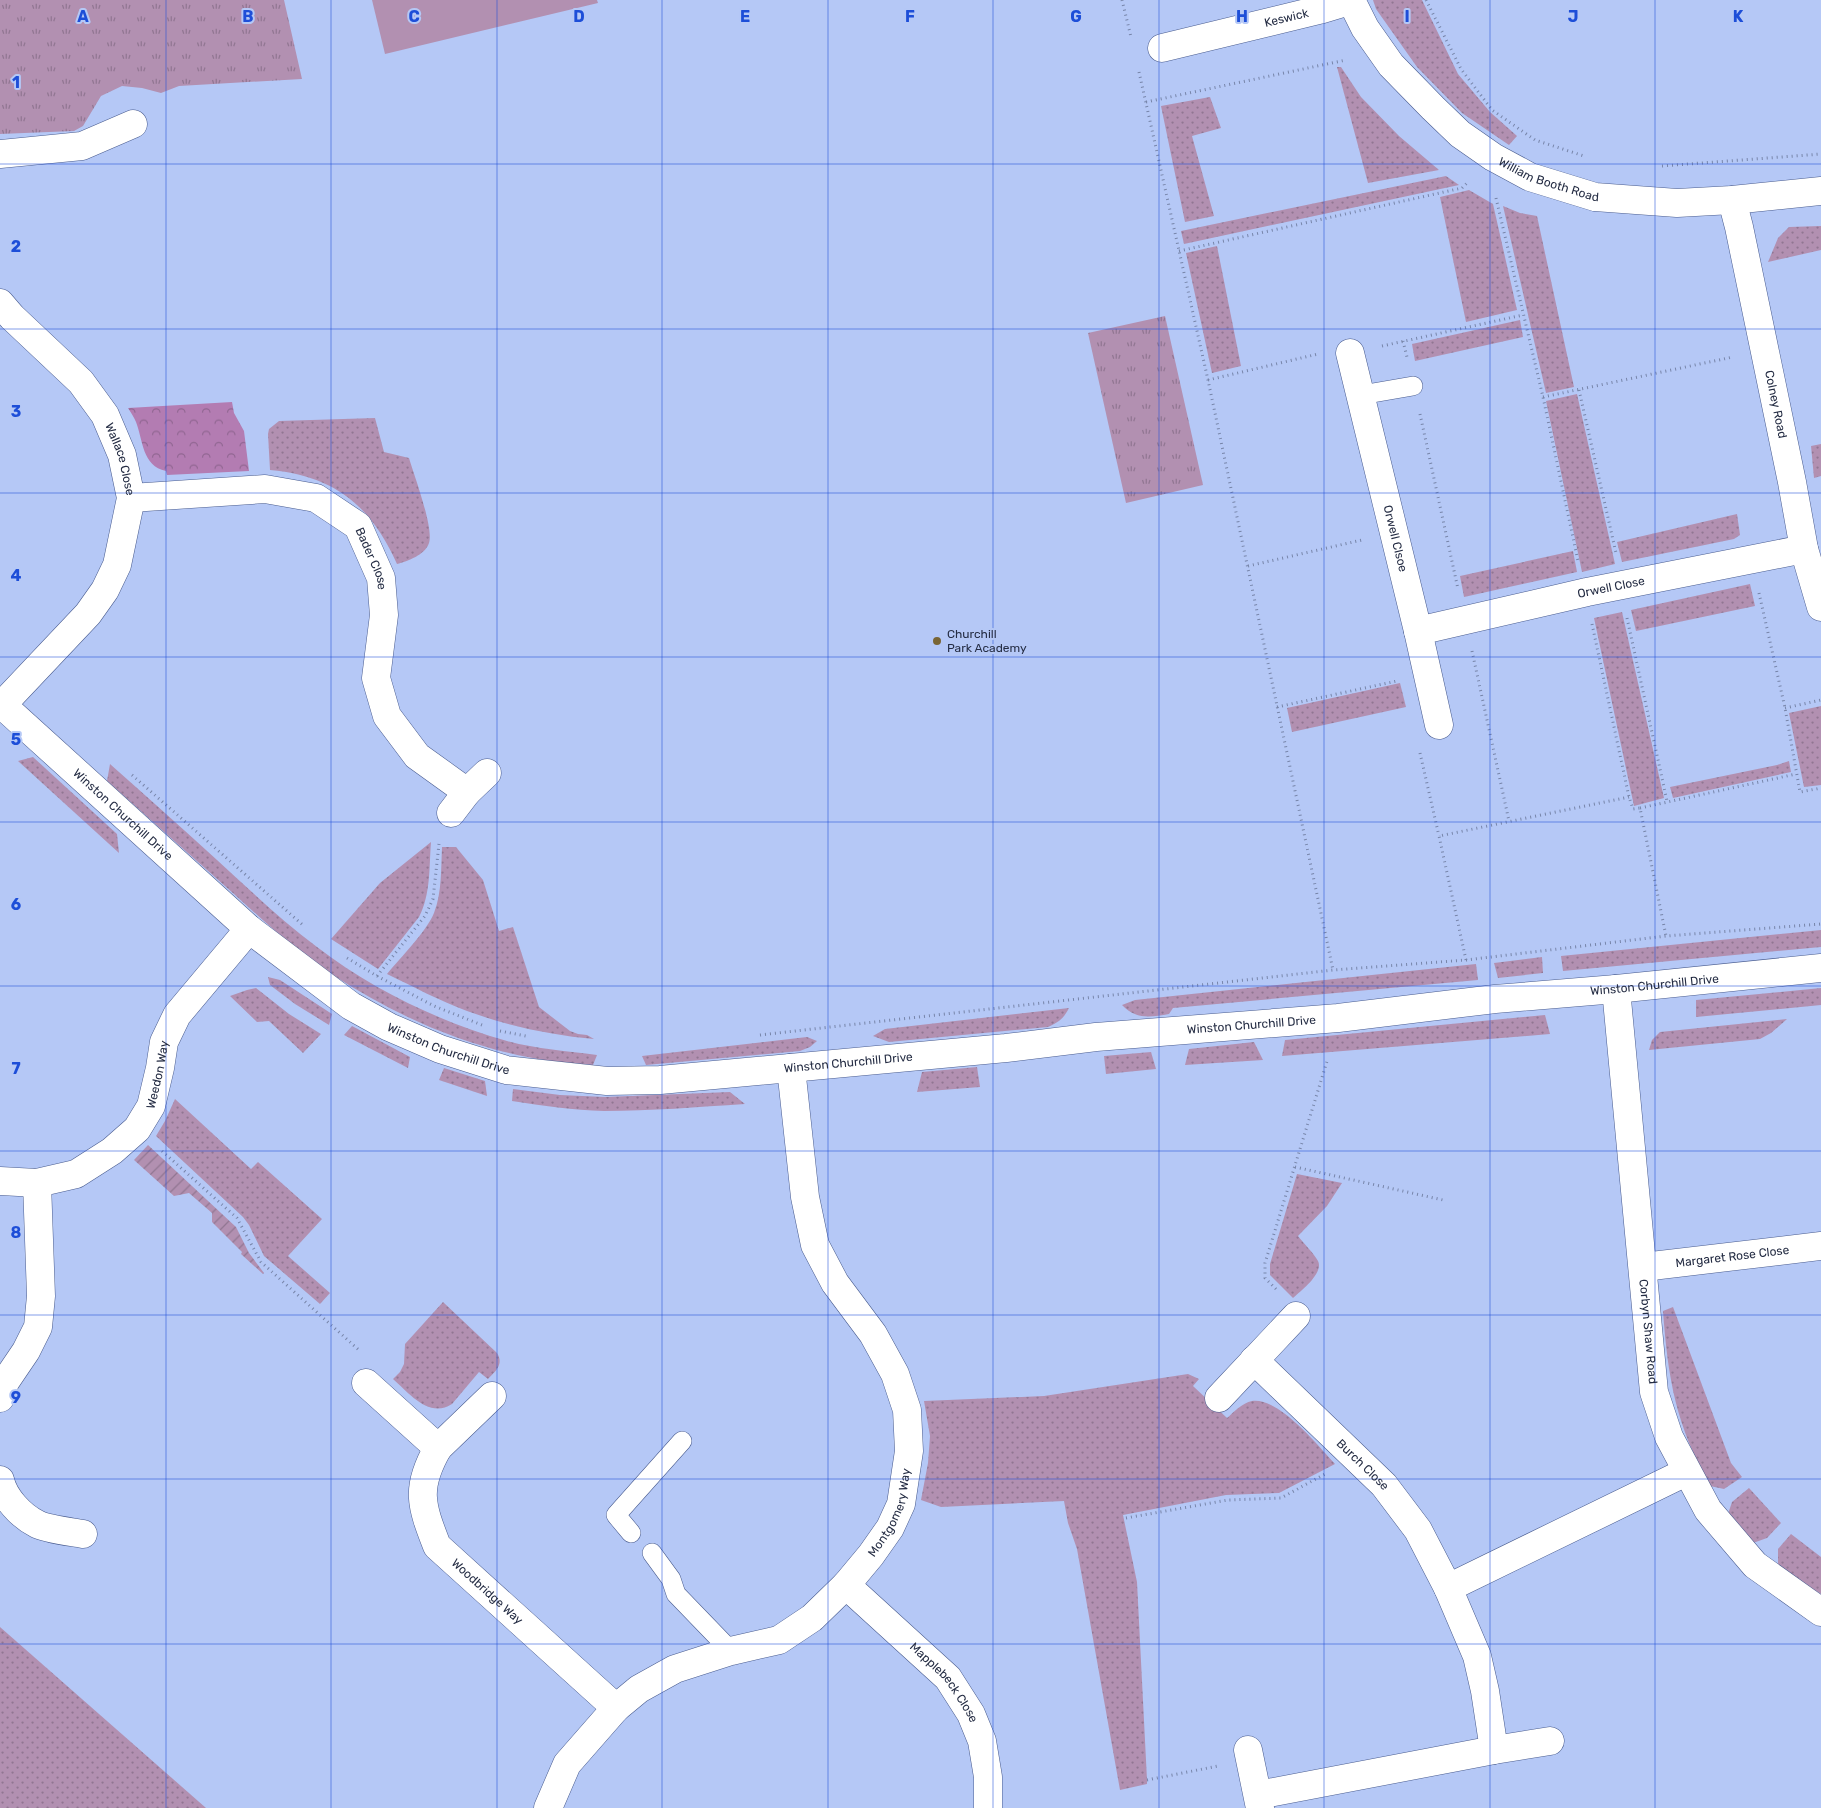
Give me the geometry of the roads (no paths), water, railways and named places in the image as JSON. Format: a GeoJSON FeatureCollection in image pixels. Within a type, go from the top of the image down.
{"type":"FeatureCollection","features":[{"type":"Feature","properties":{"kind":"street","name":"Keswick"},"geometry":{"type":"LineString","coordinates":[[1162,48],[1320,10],[1352,0]]}},
{"type":"Feature","properties":{"kind":"street","name":"William Booth Road"},"geometry":{"type":"LineString","coordinates":[[1352,0],[1365,28],[1390,65],[1460,134],[1493,157],[1530,177],[1595,196],[1677,203],[1732,200],[1821,191]]}},
{"type":"Feature","properties":{"kind":"street"},"geometry":{"type":"LineString","coordinates":[[0,154],[82,146],[133,124]]}},
{"type":"Feature","properties":{"kind":"street","name":"Colney Road"},"geometry":{"type":"LineString","coordinates":[[1732,200],[1765,350],[1804,549],[1821,607]]}},
{"type":"Feature","properties":{"kind":"street","name":"Wallace Close"},"geometry":{"type":"LineString","coordinates":[[0,303],[12,317],[82,382],[105,415],[122,455],[131,498],[117,565],[105,590],[88,614],[1,704]]}},
{"type":"Feature","properties":{"kind":"street","name":"Orwell Clsoe"},"geometry":{"type":"LineString","coordinates":[[1350,353],[1439,725]]}},
{"type":"Feature","properties":{"kind":"street","name":"Bader Close"},"geometry":{"type":"LineString","coordinates":[[131,498],[265,489],[316,498],[358,526],[381,578],[384,615],[376,678],[386,716],[417,756],[459,802],[487,773]]}},
{"type":"Feature","properties":{"kind":"street","name":"Orwell Close"},"geometry":{"type":"LineString","coordinates":[[1418,631],[1587,592],[1804,549]]}},
{"type":"Feature","properties":{"kind":"street","name":"Winston Churchill Drive"},"geometry":{"type":"LineString","coordinates":[[1,704],[249,929],[351,1006],[390,1027],[440,1050],[506,1070],[607,1081],[660,1080],[1006,1048],[1096,1037],[1338,1018],[1495,998],[1616,989],[1821,968]]}},
{"type":"Feature","properties":{"kind":"street","name":"Weedon Way"},"geometry":{"type":"LineString","coordinates":[[0,1181],[37,1183],[76,1174],[112,1151],[138,1129],[151,1106],[164,1042],[177,1015],[249,929]]}},
{"type":"Feature","properties":{"kind":"street","name":"Corbyn Shaw Road"},"geometry":{"type":"LineString","coordinates":[[1616,989],[1654,1392],[1669,1437],[1708,1510],[1756,1565],[1821,1612]]}},
{"type":"Feature","properties":{"kind":"street","name":"Montgomery Way"},"geometry":{"type":"LineString","coordinates":[[548,1808],[567,1764],[616,1708],[640,1689],[675,1669],[731,1651],[779,1640],[812,1618],[846,1584],[871,1555],[886,1535],[901,1504],[909,1451],[907,1410],[895,1374],[873,1334],[835,1283],[815,1245],[805,1197],[791,1068]]}},
{"type":"Feature","properties":{"kind":"street"},"geometry":{"type":"LineString","coordinates":[[0,1398],[4,1382],[26,1351],[38,1327],[41,1296],[37,1183]]}},
{"type":"Feature","properties":{"kind":"street","name":"Margaret Rose Close"},"geometry":{"type":"LineString","coordinates":[[1643,1267],[1821,1246]]}},
{"type":"Feature","properties":{"kind":"street"},"geometry":{"type":"LineString","coordinates":[[1219,1398],[1296,1316]]}},
{"type":"Feature","properties":{"kind":"street","name":"Burch Close"},"geometry":{"type":"LineString","coordinates":[[1254,1360],[1384,1485],[1418,1530],[1448,1588],[1477,1656],[1494,1750]]}},
{"type":"Feature","properties":{"kind":"street"},"geometry":{"type":"LineString","coordinates":[[366,1383],[438,1448]]}},
{"type":"Feature","properties":{"kind":"street","name":"Woodbridge Way"},"geometry":{"type":"LineString","coordinates":[[492,1396],[438,1448],[428,1466],[422,1489],[426,1518],[437,1546],[616,1708]]}},
{"type":"Feature","properties":{"kind":"street"},"geometry":{"type":"LineString","coordinates":[[1448,1588],[1686,1472]]}},
{"type":"Feature","properties":{"kind":"street"},"geometry":{"type":"LineString","coordinates":[[0,1480],[1,1487],[14,1506],[38,1525],[83,1534]]}},
{"type":"Feature","properties":{"kind":"street","name":"Mapplebeck Close"},"geometry":{"type":"LineString","coordinates":[[846,1584],[948,1678],[971,1714],[982,1741],[988,1777],[988,1808]]}},
{"type":"Feature","properties":{"kind":"street"},"geometry":{"type":"LineString","coordinates":[[1249,1755],[1259,1802],[1494,1750],[1550,1741]]}},
{"type":"Feature","properties":{"kind":"lane"},"geometry":{"type":"LineString","coordinates":[[1361,395],[1413,386]]}},
{"type":"Feature","properties":{"kind":"lane"},"geometry":{"type":"LineString","coordinates":[[631,1533],[616,1515],[682,1441]]}},
{"type":"Feature","properties":{"kind":"lane"},"geometry":{"type":"LineString","coordinates":[[652,1553],[671,1578],[676,1594],[731,1651]]}},
{"type":"Feature","properties":{"kind":"place","name":"Churchill Park Academy"},"geometry":{"type":"Point","coordinates":[937,641]}}]}
